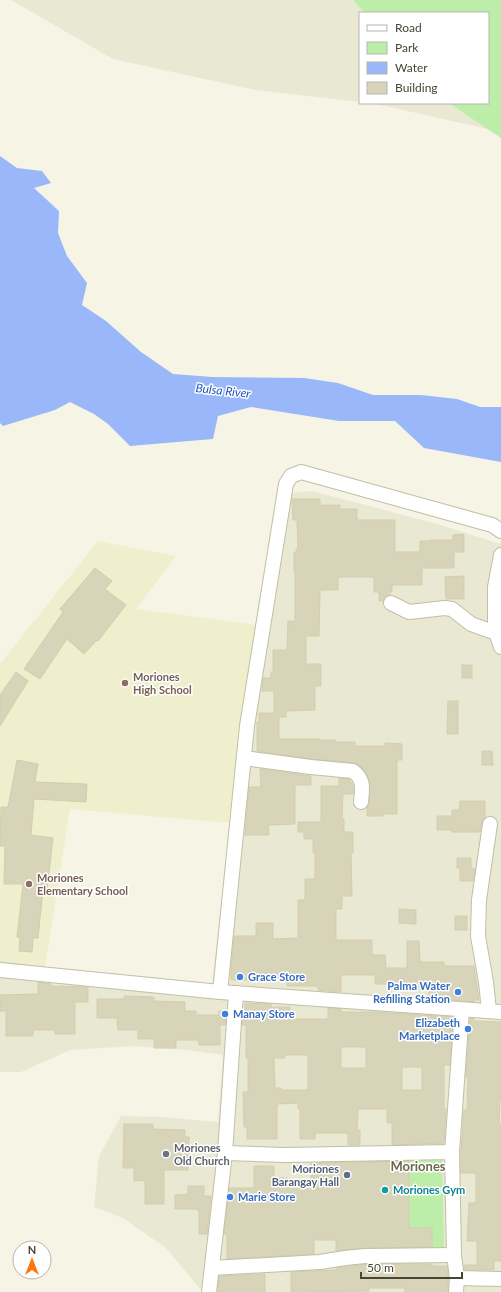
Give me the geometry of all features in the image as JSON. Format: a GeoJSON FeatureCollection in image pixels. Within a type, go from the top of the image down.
{"type":"FeatureCollection","features":[{"type":"Feature","properties":{"kind":"street"},"geometry":{"type":"LineString","coordinates":[[220,992],[247,726],[286,484],[291,476],[301,472],[492,525],[501,530]]}},
{"type":"Feature","properties":{"kind":"street"},"geometry":{"type":"LineString","coordinates":[[501,555],[495,587],[496,633],[501,647]]}},
{"type":"Feature","properties":{"kind":"street"},"geometry":{"type":"LineString","coordinates":[[391,603],[409,612],[445,608],[452,609],[472,624],[496,633]]}},
{"type":"Feature","properties":{"kind":"street"},"geometry":{"type":"LineString","coordinates":[[244,758],[353,771],[358,775],[363,784],[361,802]]}},
{"type":"Feature","properties":{"kind":"street"},"geometry":{"type":"LineString","coordinates":[[0,970],[220,992],[495,1012],[486,982],[478,936],[479,900],[486,861],[490,824]]}},
{"type":"Feature","properties":{"kind":"street"},"geometry":{"type":"LineString","coordinates":[[209,1292],[225,1153],[236,993]]}},
{"type":"Feature","properties":{"kind":"street"},"geometry":{"type":"LineString","coordinates":[[456,1292],[457,1278],[454,1255],[452,1152],[462,1010]]}},
{"type":"Feature","properties":{"kind":"street"},"geometry":{"type":"LineString","coordinates":[[225,1153],[285,1155],[452,1152]]}},
{"type":"Feature","properties":{"kind":"street"},"geometry":{"type":"LineString","coordinates":[[212,1268],[320,1262],[365,1256],[454,1255]]}},
{"type":"Feature","properties":{"kind":"street"},"geometry":{"type":"LineString","coordinates":[[457,1278],[501,1279]]}},
{"type":"Feature","properties":{"kind":"shaded area"},"geometry":{"type":"Polygon","coordinates":[[[11,0],[501,0],[501,132],[376,104],[489,104],[489,12],[359,12],[359,102],[256,90],[113,59],[11,0]]]}},
{"type":"Feature","properties":{"kind":"shaded area"},"geometry":{"type":"Polygon","coordinates":[[[312,491],[434,523],[501,544],[501,1292],[201,1292],[201,1290],[166,1248],[123,1218],[94,1207],[99,1156],[121,1116],[162,1117],[218,1122],[223,1055],[188,1050],[133,1046],[70,1050],[21,1072],[0,1072],[0,960],[129,979],[212,985],[233,797],[291,493],[312,491]]]}},
{"type":"Feature","properties":{"kind":"shaded area","name":"Moriones High School"},"geometry":{"type":"Polygon","coordinates":[[[98,541],[176,556],[136,609],[258,625],[230,823],[70,809],[45,967],[0,960],[0,664],[98,541]]]}},
{"type":"Feature","properties":{"kind":"green space"},"geometry":{"type":"Polygon","coordinates":[[[353,0],[501,0],[501,138],[450,104],[489,104],[489,12],[364,12],[353,0]]]}},
{"type":"Feature","properties":{"kind":"green space"},"geometry":{"type":"Polygon","coordinates":[[[360,1157],[442,1157],[444,1250],[362,1251],[360,1157]]]}},
{"type":"Feature","properties":{"kind":"water","name":"Bulsa River"},"geometry":{"type":"Polygon","coordinates":[[[0,156],[17,168],[42,171],[51,183],[34,188],[59,211],[58,233],[67,256],[87,283],[82,305],[106,321],[141,352],[173,374],[212,377],[304,378],[338,383],[373,395],[421,395],[457,399],[480,407],[501,407],[501,462],[424,448],[395,421],[339,421],[251,407],[218,416],[213,439],[130,446],[108,424],[94,414],[70,402],[55,410],[3,426],[0,423],[0,156]]]}},
{"type":"Feature","properties":{"kind":"building"},"geometry":{"type":"Polygon","coordinates":[[[292,499],[320,499],[320,505],[340,505],[340,509],[357,509],[357,520],[395,520],[395,552],[420,552],[420,541],[453,540],[453,535],[464,534],[464,552],[454,552],[454,568],[422,568],[422,585],[392,585],[392,592],[390,592],[390,595],[386,596],[383,601],[379,601],[379,592],[374,592],[374,577],[338,577],[338,590],[320,590],[319,636],[306,636],[306,664],[321,664],[321,686],[315,686],[315,710],[286,711],[286,717],[279,717],[279,739],[335,740],[335,742],[355,742],[355,746],[385,746],[385,743],[402,744],[402,760],[397,760],[397,814],[367,816],[370,783],[366,773],[358,764],[257,751],[257,722],[259,722],[259,713],[274,713],[274,691],[262,691],[263,678],[271,678],[271,672],[273,672],[273,650],[287,650],[288,621],[295,621],[294,553],[296,553],[296,549],[298,549],[297,520],[293,520],[292,499]]]}},
{"type":"Feature","properties":{"kind":"building"},"geometry":{"type":"Polygon","coordinates":[[[95,568],[112,581],[105,589],[126,605],[98,641],[97,640],[84,654],[67,639],[40,679],[24,669],[63,612],[60,609],[95,568]]]}},
{"type":"Feature","properties":{"kind":"building"},"geometry":{"type":"Polygon","coordinates":[[[464,576],[464,599],[446,599],[445,577],[464,576]]]}},
{"type":"Feature","properties":{"kind":"building"},"geometry":{"type":"Polygon","coordinates":[[[462,665],[472,665],[472,678],[462,678],[462,665]]]}},
{"type":"Feature","properties":{"kind":"building"},"geometry":{"type":"Polygon","coordinates":[[[16,672],[28,681],[0,726],[0,695],[16,672]]]}},
{"type":"Feature","properties":{"kind":"building"},"geometry":{"type":"Polygon","coordinates":[[[448,701],[458,701],[458,734],[447,734],[448,701]]]}},
{"type":"Feature","properties":{"kind":"building"},"geometry":{"type":"Polygon","coordinates":[[[482,751],[492,751],[493,765],[482,765],[482,751]]]}},
{"type":"Feature","properties":{"kind":"building"},"geometry":{"type":"Polygon","coordinates":[[[17,760],[38,764],[35,782],[87,784],[86,802],[34,799],[31,835],[53,838],[47,890],[43,889],[38,938],[33,938],[32,952],[19,951],[20,937],[17,937],[23,884],[4,884],[5,846],[0,846],[1,807],[8,807],[17,760]]]}},
{"type":"Feature","properties":{"kind":"building"},"geometry":{"type":"Polygon","coordinates":[[[260,769],[311,776],[311,785],[295,785],[295,824],[268,825],[269,835],[245,835],[249,787],[261,787],[260,769]]]}},
{"type":"Feature","properties":{"kind":"building"},"geometry":{"type":"Polygon","coordinates":[[[339,778],[349,779],[353,786],[353,794],[343,794],[342,819],[344,819],[344,832],[353,832],[353,853],[351,853],[352,896],[342,896],[342,909],[336,909],[336,940],[372,940],[372,955],[385,955],[386,968],[407,968],[407,941],[419,941],[420,962],[444,962],[444,966],[474,966],[479,1000],[474,1000],[474,1002],[429,998],[429,987],[375,984],[375,975],[341,975],[341,992],[318,990],[318,986],[287,986],[287,978],[249,977],[249,980],[231,980],[234,936],[256,936],[256,923],[273,923],[273,939],[298,938],[298,900],[305,900],[305,879],[315,879],[315,853],[313,853],[313,839],[304,839],[304,832],[298,832],[298,822],[321,822],[321,786],[339,786],[339,778]]]}},
{"type":"Feature","properties":{"kind":"building"},"geometry":{"type":"Polygon","coordinates":[[[460,801],[485,801],[485,817],[482,822],[480,832],[452,832],[452,830],[437,830],[437,816],[452,816],[452,810],[459,810],[460,801]]]}},
{"type":"Feature","properties":{"kind":"building"},"geometry":{"type":"Polygon","coordinates":[[[457,858],[471,858],[471,869],[475,869],[473,881],[460,881],[460,868],[457,868],[457,858]]]}},
{"type":"Feature","properties":{"kind":"building"},"geometry":{"type":"Polygon","coordinates":[[[399,909],[416,910],[416,924],[399,923],[399,909]]]}},
{"type":"Feature","properties":{"kind":"building"},"geometry":{"type":"Polygon","coordinates":[[[455,916],[467,916],[467,930],[455,930],[455,916]]]}},
{"type":"Feature","properties":{"kind":"building"},"geometry":{"type":"Polygon","coordinates":[[[38,982],[51,984],[51,986],[88,987],[88,1002],[75,1002],[75,1034],[55,1034],[55,1030],[33,1030],[33,1036],[6,1036],[6,1011],[0,1011],[0,995],[38,994],[38,982]]]}},
{"type":"Feature","properties":{"kind":"building"},"geometry":{"type":"Polygon","coordinates":[[[124,996],[154,997],[154,1001],[185,1002],[185,1011],[196,1011],[196,1015],[219,1015],[219,1011],[226,1012],[225,1025],[220,1025],[220,1045],[199,1045],[198,1040],[176,1040],[176,1048],[154,1048],[154,1039],[138,1039],[138,1030],[118,1030],[117,1018],[97,1018],[97,999],[124,999],[124,996]]]}},
{"type":"Feature","properties":{"kind":"building"},"geometry":{"type":"Polygon","coordinates":[[[245,1003],[271,1004],[271,1007],[290,1007],[290,1019],[328,1019],[328,1008],[341,1009],[341,1012],[375,1012],[453,1017],[450,1065],[444,1065],[444,1109],[446,1109],[444,1143],[392,1145],[392,1123],[387,1123],[387,1109],[358,1109],[357,1130],[360,1130],[360,1145],[348,1145],[348,1133],[315,1133],[315,1139],[300,1139],[300,1109],[298,1109],[298,1103],[277,1104],[277,1139],[247,1139],[247,1127],[244,1127],[243,1092],[248,1092],[246,1025],[242,1025],[243,1012],[245,1012],[245,1003]],[[341,1047],[341,1068],[366,1068],[366,1047],[341,1047]],[[285,1055],[285,1058],[274,1058],[275,1088],[281,1088],[281,1090],[308,1090],[308,1055],[285,1055]],[[402,1067],[402,1090],[422,1090],[422,1067],[402,1067]]]}},
{"type":"Feature","properties":{"kind":"building"},"geometry":{"type":"Polygon","coordinates":[[[470,1018],[474,1019],[474,1021],[501,1022],[501,1099],[499,1124],[501,1124],[501,1261],[494,1261],[494,1270],[464,1270],[464,1265],[477,1265],[477,1241],[467,1241],[469,1203],[476,1203],[476,1173],[461,1173],[464,1110],[467,1110],[468,1077],[466,1077],[470,1018]]]}},
{"type":"Feature","properties":{"kind":"building"},"geometry":{"type":"Polygon","coordinates":[[[124,1124],[153,1124],[153,1129],[185,1130],[185,1137],[189,1137],[188,1170],[164,1170],[164,1204],[145,1204],[145,1180],[134,1181],[134,1168],[123,1168],[124,1124]]]}},
{"type":"Feature","properties":{"kind":"building"},"geometry":{"type":"Polygon","coordinates":[[[409,1161],[409,1228],[432,1228],[432,1247],[365,1248],[336,1251],[336,1240],[314,1240],[314,1254],[227,1259],[227,1234],[224,1234],[229,1188],[254,1188],[254,1166],[274,1166],[274,1178],[288,1178],[288,1182],[311,1182],[311,1163],[409,1161]]]}},
{"type":"Feature","properties":{"kind":"building"},"geometry":{"type":"Polygon","coordinates":[[[188,1186],[204,1186],[204,1196],[211,1196],[207,1234],[199,1234],[199,1210],[175,1209],[175,1195],[188,1194],[188,1186]]]}},
{"type":"Feature","properties":{"kind":"building"},"geometry":{"type":"Polygon","coordinates":[[[365,1264],[432,1264],[432,1266],[447,1266],[448,1292],[405,1292],[405,1288],[369,1288],[369,1291],[291,1292],[291,1272],[336,1270],[336,1268],[365,1264]]]}},
{"type":"Feature","properties":{"kind":"building"},"geometry":{"type":"Polygon","coordinates":[[[265,1274],[265,1292],[218,1292],[219,1276],[265,1274]]]}},
{"type":"Feature","properties":{"kind":"place","name":"Moriones High School"},"geometry":{"type":"Point","coordinates":[125,683]}},
{"type":"Feature","properties":{"kind":"place","name":"Moriones Elementary School"},"geometry":{"type":"Point","coordinates":[29,884]}},
{"type":"Feature","properties":{"kind":"place","name":"Grace Store"},"geometry":{"type":"Point","coordinates":[240,977]}},
{"type":"Feature","properties":{"kind":"place","name":"Palma Water Refilling Station"},"geometry":{"type":"Point","coordinates":[458,992]}},
{"type":"Feature","properties":{"kind":"place","name":"Manay Store"},"geometry":{"type":"Point","coordinates":[225,1014]}},
{"type":"Feature","properties":{"kind":"place","name":"Elizabeth Marketplace"},"geometry":{"type":"Point","coordinates":[468,1029]}},
{"type":"Feature","properties":{"kind":"place","name":"Moriones Old Church"},"geometry":{"type":"Point","coordinates":[166,1154]}},
{"type":"Feature","properties":{"kind":"place","name":"Moriones Barangay Hall"},"geometry":{"type":"Point","coordinates":[347,1175]}},
{"type":"Feature","properties":{"kind":"place","name":"Moriones Gym"},"geometry":{"type":"Point","coordinates":[385,1190]}},
{"type":"Feature","properties":{"kind":"place","name":"Marie Store"},"geometry":{"type":"Point","coordinates":[230,1197]}},
{"type":"Feature","properties":{"kind":"district","name":"Moriones"},"geometry":{"type":"Point","coordinates":[418,1166]}}]}
